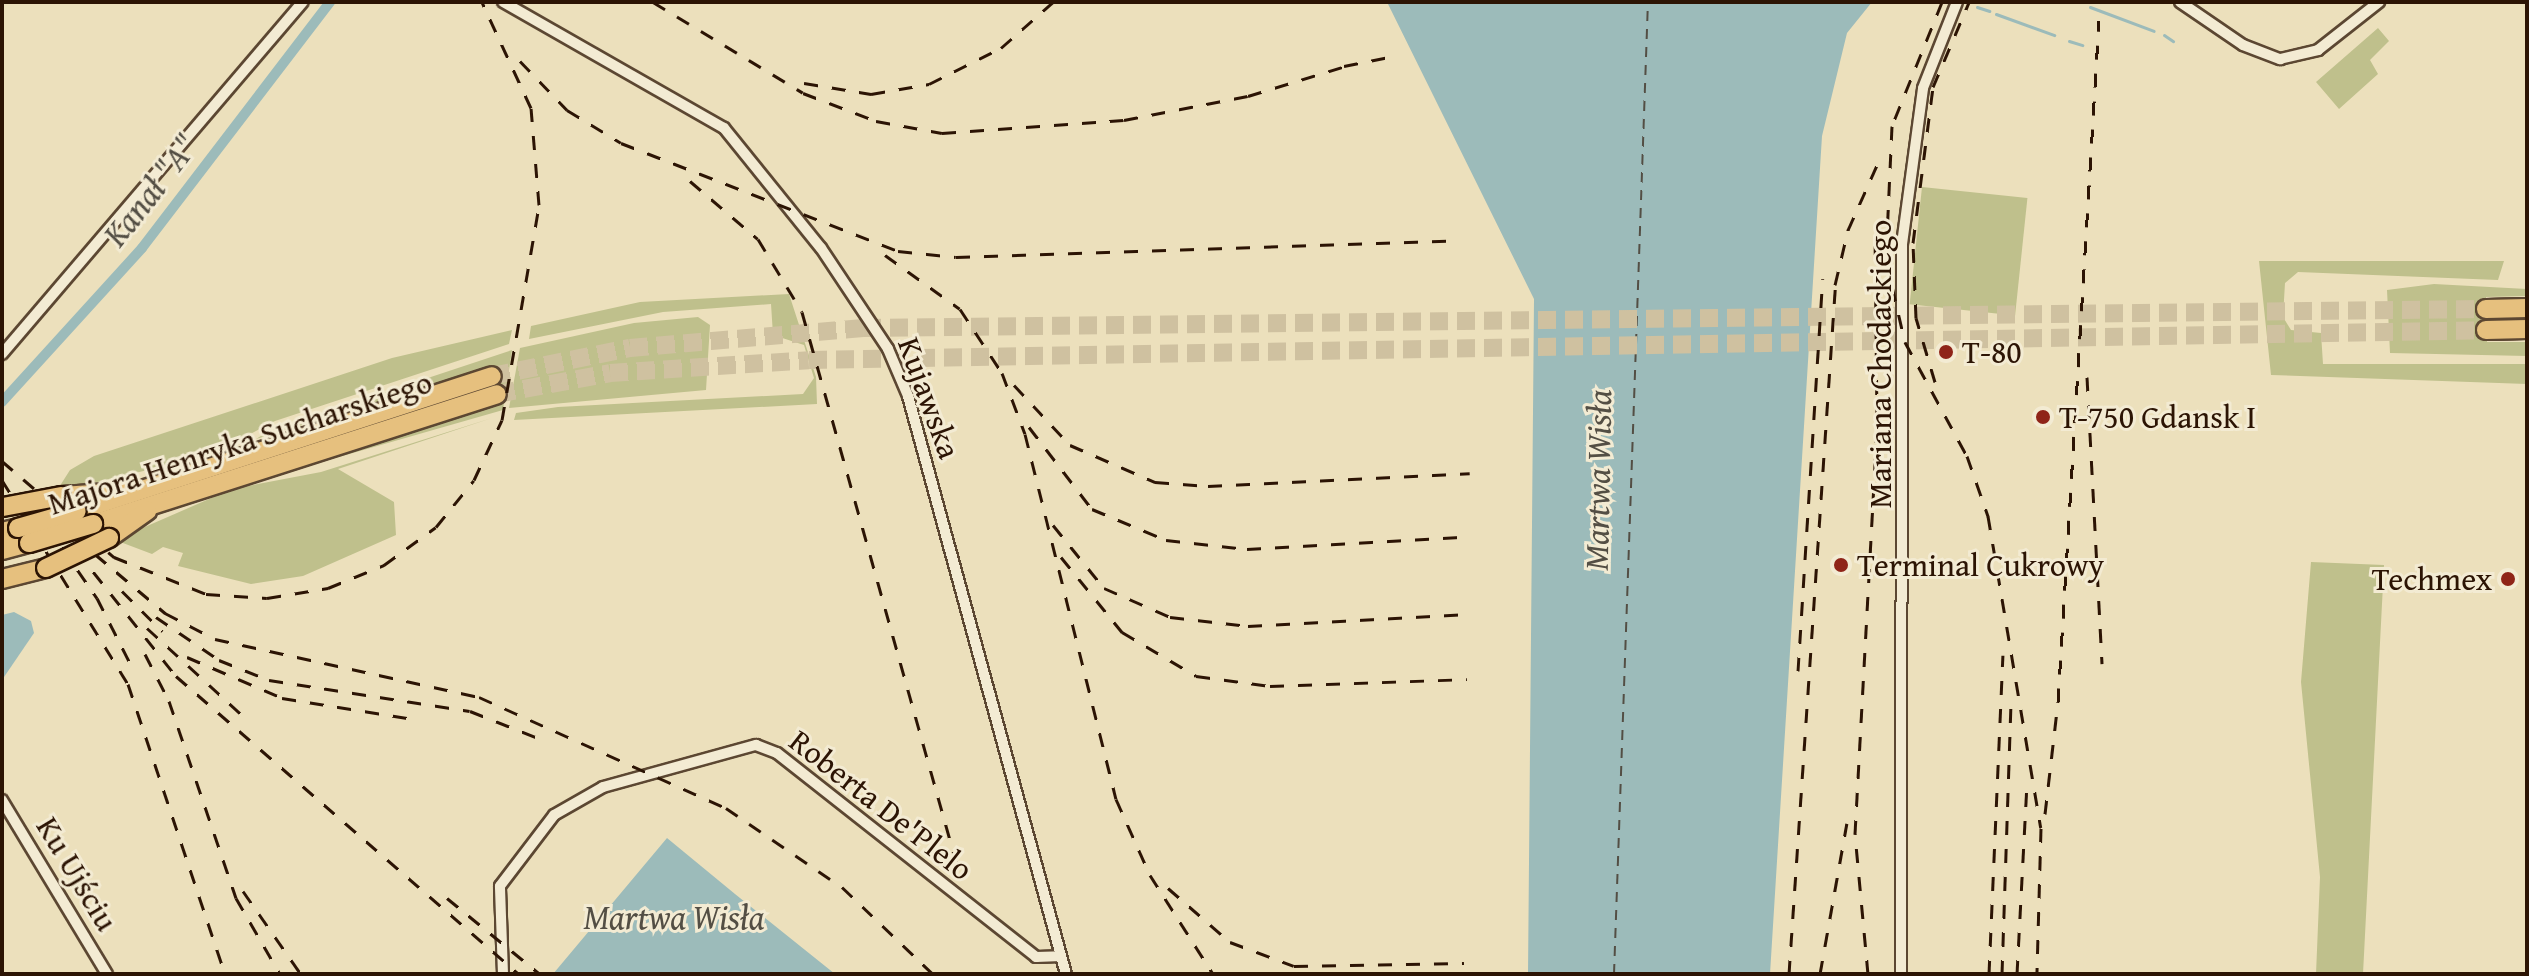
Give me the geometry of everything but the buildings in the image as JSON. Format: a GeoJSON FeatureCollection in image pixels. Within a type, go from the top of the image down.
{"type":"FeatureCollection","features":[{"type":"Feature","properties":{"kind":"highway"},"geometry":{"type":"LineString","coordinates":[[2486,309],[2527,308]]}},
{"type":"Feature","properties":{"kind":"highway"},"geometry":{"type":"LineString","coordinates":[[2486,330],[2527,329]]}},
{"type":"Feature","properties":{"kind":"highway","name":"Majora Henryka Sucharskiego"},"geometry":{"type":"LineString","coordinates":[[2,550],[16,535],[77,511],[495,385],[93,524],[16,535]]}},
{"type":"Feature","properties":{"kind":"highway"},"geometry":{"type":"LineString","coordinates":[[3,508],[61,496],[131,493]]}},
{"type":"Feature","properties":{"kind":"highway"},"geometry":{"type":"LineString","coordinates":[[2,579],[46,568],[109,538],[159,502]]}},
{"type":"Feature","properties":{"kind":"street"},"geometry":{"type":"LineString","coordinates":[[2,354],[303,2]]}},
{"type":"Feature","properties":{"kind":"street","name":"Kujawska"},"geometry":{"type":"LineString","coordinates":[[503,2],[724,128],[880,336],[908,396],[1066,974]]}},
{"type":"Feature","properties":{"kind":"street","name":"Mariana Chodackiego"},"geometry":{"type":"LineString","coordinates":[[1901,974],[1902,244],[1923,88],[1957,2]]}},
{"type":"Feature","properties":{"kind":"street"},"geometry":{"type":"LineString","coordinates":[[2180,2],[2243,45],[2280,59],[2318,50],[2379,2]]}},
{"type":"Feature","properties":{"kind":"street","name":"Roberta De'Plelo"},"geometry":{"type":"LineString","coordinates":[[503,974],[501,904],[504,873],[554,815],[585,796],[767,747],[1036,957],[1061,956]]}},
{"type":"Feature","properties":{"kind":"street","name":"Ku Ujściu"},"geometry":{"type":"LineString","coordinates":[[2,800],[107,974]]}},
{"type":"Feature","properties":{"kind":"green space"},"geometry":{"type":"Polygon","coordinates":[[[2378,28],[2389,41],[2370,60],[2378,74],[2339,109],[2316,82],[2378,28]]]}},
{"type":"Feature","properties":{"kind":"green space"},"geometry":{"type":"Polygon","coordinates":[[[1922,187],[2027,198],[2015,315],[1910,304],[1922,187]]]}},
{"type":"Feature","properties":{"kind":"green space"},"geometry":{"type":"Polygon","coordinates":[[[2259,261],[2504,261],[2498,280],[2298,272],[2285,283],[2283,317],[2291,330],[2321,333],[2323,364],[2527,364],[2527,384],[2271,375],[2259,261]]]}},
{"type":"Feature","properties":{"kind":"green space"},"geometry":{"type":"Polygon","coordinates":[[[2434,284],[2527,289],[2527,296],[2486,297],[2487,342],[2527,342],[2527,356],[2390,353],[2387,290],[2434,284]]]}},
{"type":"Feature","properties":{"kind":"green space"},"geometry":{"type":"Polygon","coordinates":[[[789,294],[816,377],[817,404],[514,420],[516,413],[558,407],[803,394],[814,378],[804,345],[773,335],[771,304],[663,312],[529,339],[531,326],[640,302],[789,294]]]}},
{"type":"Feature","properties":{"kind":"green space"},"geometry":{"type":"Polygon","coordinates":[[[698,317],[710,325],[706,390],[509,408],[520,348],[634,323],[698,317]]]}},
{"type":"Feature","properties":{"kind":"green space"},"geometry":{"type":"Polygon","coordinates":[[[512,330],[509,344],[275,421],[210,455],[56,492],[70,470],[94,456],[392,358],[512,330]]]}},
{"type":"Feature","properties":{"kind":"green space"},"geometry":{"type":"Polygon","coordinates":[[[512,350],[503,410],[269,477],[498,402],[490,368],[256,439],[271,430],[512,350]]]}},
{"type":"Feature","properties":{"kind":"green space"},"geometry":{"type":"Polygon","coordinates":[[[492,418],[338,469],[394,502],[396,535],[303,576],[251,584],[178,566],[183,553],[163,547],[152,554],[115,540],[232,489],[321,472],[492,418]]]}},
{"type":"Feature","properties":{"kind":"green space"},"geometry":{"type":"Polygon","coordinates":[[[2311,562],[2384,565],[2363,974],[2316,974],[2320,877],[2301,682],[2311,562]]]}},
{"type":"Feature","properties":{"kind":"water"},"geometry":{"type":"Polygon","coordinates":[[[1387,2],[1872,2],[1847,33],[1822,136],[1770,974],[1528,974],[1534,299],[1387,2]]]}},
{"type":"Feature","properties":{"kind":"water"},"geometry":{"type":"Polygon","coordinates":[[[14,612],[31,621],[34,633],[2,680],[2,615],[14,612]]]}},
{"type":"Feature","properties":{"kind":"water","name":"Martwa Wisła"},"geometry":{"type":"Polygon","coordinates":[[[667,838],[735,894],[835,974],[553,974],[667,838]]]}},
{"type":"Feature","properties":{"kind":"waterway","name":"Kanał \"A\""},"geometry":{"type":"LineString","coordinates":[[2,402],[142,248],[330,2]]}},
{"type":"Feature","properties":{"kind":"waterway"},"geometry":{"type":"LineString","coordinates":[[1977,7],[1989,11]]}},
{"type":"Feature","properties":{"kind":"waterway"},"geometry":{"type":"LineString","coordinates":[[2090,7],[2154,31]]}},
{"type":"Feature","properties":{"kind":"waterway"},"geometry":{"type":"LineString","coordinates":[[1996,14],[2054,35]]}},
{"type":"Feature","properties":{"kind":"waterway"},"geometry":{"type":"LineString","coordinates":[[2164,35],[2173,41]]}},
{"type":"Feature","properties":{"kind":"waterway"},"geometry":{"type":"LineString","coordinates":[[2069,41],[2082,45]]}},
{"type":"Feature","properties":{"kind":"ferry route"},"geometry":{"type":"LineString","coordinates":[[1614,974],[1648,2]]}},
{"type":"Feature","properties":{"kind":"tunnel"},"geometry":{"type":"LineString","coordinates":[[492,376],[630,348],[863,328],[2486,309]]}},
{"type":"Feature","properties":{"kind":"tunnel"},"geometry":{"type":"LineString","coordinates":[[497,394],[610,373],[809,360],[2486,330]]}},
{"type":"Feature","properties":{"kind":"railway"},"geometry":{"type":"LineString","coordinates":[[2,461],[114,557],[206,594],[267,598],[328,588],[384,565],[436,527],[474,480],[502,420],[539,205],[531,108],[482,2]]}},
{"type":"Feature","properties":{"kind":"railway"},"geometry":{"type":"LineString","coordinates":[[653,2],[803,93],[876,121],[942,133],[1124,120],[1248,96],[1355,63]]}},
{"type":"Feature","properties":{"kind":"railway"},"geometry":{"type":"LineString","coordinates":[[804,83],[871,94],[929,84],[1001,48],[1053,2]]}},
{"type":"Feature","properties":{"kind":"railway"},"geometry":{"type":"LineString","coordinates":[[1942,2],[1892,126],[1886,260],[1905,342],[1967,456],[1988,516],[2041,828],[2037,974]]}},
{"type":"Feature","properties":{"kind":"railway"},"geometry":{"type":"LineString","coordinates":[[1935,382],[1916,318],[1913,243],[1933,87],[1969,2]]}},
{"type":"Feature","properties":{"kind":"railway"},"geometry":{"type":"LineString","coordinates":[[2045,814],[2058,702],[2099,20]]}},
{"type":"Feature","properties":{"kind":"railway"},"geometry":{"type":"LineString","coordinates":[[1344,66],[1389,57]]}},
{"type":"Feature","properties":{"kind":"railway"},"geometry":{"type":"LineString","coordinates":[[520,61],[567,110],[621,143],[898,251],[956,257],[1447,241]]}},
{"type":"Feature","properties":{"kind":"railway"},"geometry":{"type":"LineString","coordinates":[[1835,285],[1848,230],[1882,154]]}},
{"type":"Feature","properties":{"kind":"railway"},"geometry":{"type":"LineString","coordinates":[[690,181],[758,239],[802,312],[959,872]]}},
{"type":"Feature","properties":{"kind":"railway"},"geometry":{"type":"LineString","coordinates":[[1868,974],[1855,834],[1877,422],[1875,242]]}},
{"type":"Feature","properties":{"kind":"railway"},"geometry":{"type":"LineString","coordinates":[[885,255],[960,309],[1002,373],[1025,434],[1116,799],[1150,875],[1213,974]]}},
{"type":"Feature","properties":{"kind":"railway"},"geometry":{"type":"LineString","coordinates":[[1789,974],[1836,277]]}},
{"type":"Feature","properties":{"kind":"railway"},"geometry":{"type":"LineString","coordinates":[[1798,671],[1823,279]]}},
{"type":"Feature","properties":{"kind":"railway"},"geometry":{"type":"LineString","coordinates":[[2087,377],[2102,664]]}},
{"type":"Feature","properties":{"kind":"railway"},"geometry":{"type":"LineString","coordinates":[[1014,385],[1070,445],[1155,482],[1208,486],[1470,473]]}},
{"type":"Feature","properties":{"kind":"railway"},"geometry":{"type":"LineString","coordinates":[[1029,427],[1092,509],[1166,540],[1247,549],[1465,537]]}},
{"type":"Feature","properties":{"kind":"railway"},"geometry":{"type":"LineString","coordinates":[[2,480],[128,684],[225,974]]}},
{"type":"Feature","properties":{"kind":"railway"},"geometry":{"type":"LineString","coordinates":[[30,501],[97,598],[134,671]]}},
{"type":"Feature","properties":{"kind":"railway"},"geometry":{"type":"LineString","coordinates":[[1053,525],[1104,588],[1170,617],[1248,626],[1469,614]]}},
{"type":"Feature","properties":{"kind":"railway"},"geometry":{"type":"LineString","coordinates":[[76,550],[176,676],[519,974]]}},
{"type":"Feature","properties":{"kind":"railway"},"geometry":{"type":"LineString","coordinates":[[95,554],[165,613],[215,639],[479,697],[726,808],[842,887],[933,974]]}},
{"type":"Feature","properties":{"kind":"railway"},"geometry":{"type":"LineString","coordinates":[[1061,557],[1122,632],[1196,676],[1270,686],[1467,679]]}},
{"type":"Feature","properties":{"kind":"railway"},"geometry":{"type":"LineString","coordinates":[[122,591],[162,631]]}},
{"type":"Feature","properties":{"kind":"railway"},"geometry":{"type":"LineString","coordinates":[[156,617],[219,660],[269,680],[470,711],[543,740]]}},
{"type":"Feature","properties":{"kind":"railway"},"geometry":{"type":"LineString","coordinates":[[147,628],[244,717]]}},
{"type":"Feature","properties":{"kind":"railway"},"geometry":{"type":"LineString","coordinates":[[145,654],[169,701],[236,898],[280,974]]}},
{"type":"Feature","properties":{"kind":"railway"},"geometry":{"type":"LineString","coordinates":[[1989,974],[2003,655]]}},
{"type":"Feature","properties":{"kind":"railway"},"geometry":{"type":"LineString","coordinates":[[187,657],[282,698],[413,719]]}},
{"type":"Feature","properties":{"kind":"railway"},"geometry":{"type":"LineString","coordinates":[[2002,974],[2011,706]]}},
{"type":"Feature","properties":{"kind":"railway"},"geometry":{"type":"LineString","coordinates":[[2017,974],[2027,782]]}},
{"type":"Feature","properties":{"kind":"railway"},"geometry":{"type":"LineString","coordinates":[[1820,974],[1847,823]]}},
{"type":"Feature","properties":{"kind":"railway"},"geometry":{"type":"LineString","coordinates":[[1168,888],[1230,942],[1294,966],[1464,963]]}},
{"type":"Feature","properties":{"kind":"railway"},"geometry":{"type":"LineString","coordinates":[[243,891],[301,974]]}},
{"type":"Feature","properties":{"kind":"railway"},"geometry":{"type":"LineString","coordinates":[[447,898],[540,974]]}},
{"type":"Feature","properties":{"kind":"place","name":"T-80"},"geometry":{"type":"Point","coordinates":[1946,352]}},
{"type":"Feature","properties":{"kind":"place","name":"T-750 Gdansk I"},"geometry":{"type":"Point","coordinates":[2043,417]}},
{"type":"Feature","properties":{"kind":"place","name":"Terminal Cukrowy"},"geometry":{"type":"Point","coordinates":[1841,565]}},
{"type":"Feature","properties":{"kind":"place","name":"Techmex"},"geometry":{"type":"Point","coordinates":[2508,579]}}]}
